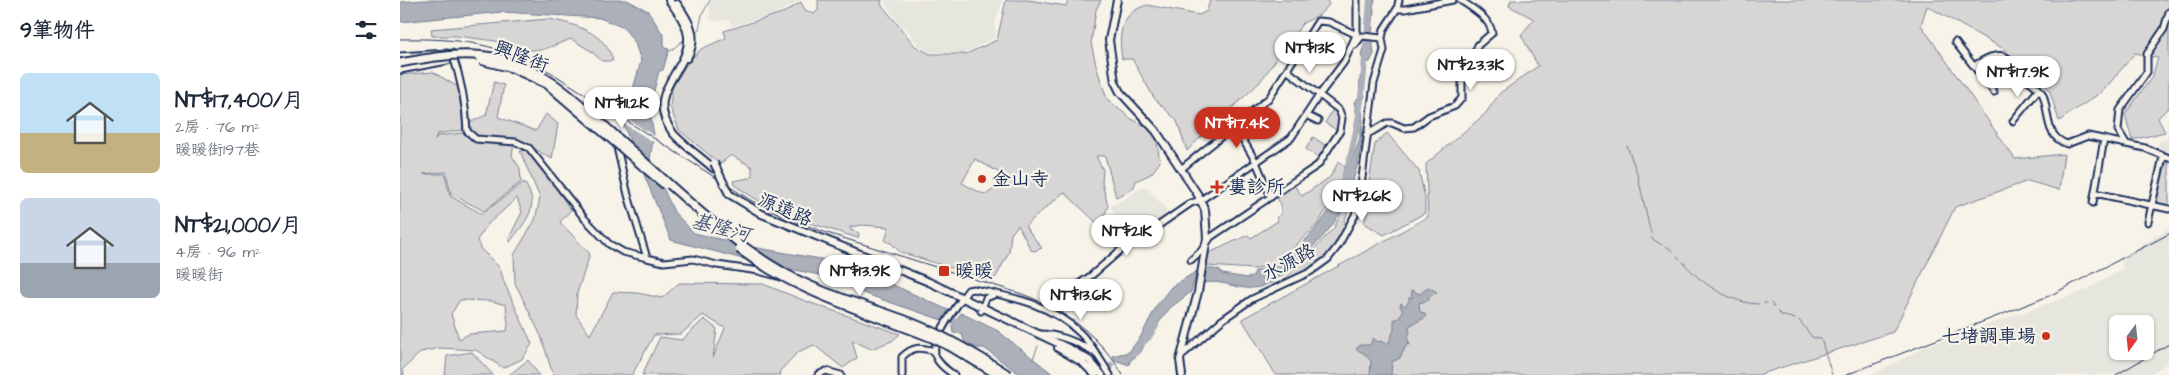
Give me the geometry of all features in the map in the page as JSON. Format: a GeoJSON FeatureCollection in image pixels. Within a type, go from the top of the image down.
{"type":"FeatureCollection","features":[{"type":"Feature","properties":{"kind":"highway"},"geometry":{"type":"LineString","coordinates":[[400,64],[449,55],[472,55],[499,58],[534,70],[569,95],[728,234],[768,263],[814,287],[940,335],[1009,375]]}},
{"type":"Feature","properties":{"kind":"highway"},"geometry":{"type":"LineString","coordinates":[[400,69],[447,60],[470,59],[500,64],[528,74],[547,84],[726,238],[772,272],[822,297],[932,338],[998,375]]}},
{"type":"Feature","properties":{"kind":"main road","name":"源遠路"},"geometry":{"type":"LineString","coordinates":[[669,0],[685,27],[688,43],[685,55],[665,90],[663,107],[666,119],[674,135],[714,165]]}},
{"type":"Feature","properties":{"kind":"main road","name":"源遠路"},"geometry":{"type":"LineString","coordinates":[[673,0],[689,23],[694,38],[690,53],[668,90],[667,114],[675,131],[714,165],[729,194],[761,216],[930,282],[961,301],[1038,334],[1046,340]]}},
{"type":"Feature","properties":{"kind":"main road"},"geometry":{"type":"LineString","coordinates":[[1117,0],[1110,40],[1115,82],[1120,92],[1156,131],[1201,200],[1205,210],[1206,242],[1198,292],[1181,355],[1182,375]]}},
{"type":"Feature","properties":{"kind":"main road","name":"源遠路"},"geometry":{"type":"LineString","coordinates":[[982,310],[1046,340]]}},
{"type":"Feature","properties":{"kind":"main road"},"geometry":{"type":"LineString","coordinates":[[1046,340],[1083,363],[1095,375]]}},
{"type":"Feature","properties":{"kind":"main road"},"geometry":{"type":"LineString","coordinates":[[1046,340],[1089,360],[1102,375]]}},
{"type":"Feature","properties":{"kind":"street"},"geometry":{"type":"LineString","coordinates":[[1049,310],[1061,296],[1092,275],[1123,248],[1191,203],[1201,200],[1291,138],[1360,36],[1357,0]]}},
{"type":"Feature","properties":{"kind":"street"},"geometry":{"type":"LineString","coordinates":[[1400,0],[1406,9]]}},
{"type":"Feature","properties":{"kind":"street","name":"水源路"},"geometry":{"type":"LineString","coordinates":[[1181,355],[1222,320],[1252,299],[1297,279],[1328,259],[1346,231],[1354,214],[1361,186],[1374,84],[1384,50],[1382,38],[1384,29],[1397,9],[1400,0]]}},
{"type":"Feature","properties":{"kind":"street"},"geometry":{"type":"LineString","coordinates":[[1397,9],[1453,0]]}},
{"type":"Feature","properties":{"kind":"street"},"geometry":{"type":"LineString","coordinates":[[1366,135],[1387,123],[1404,128],[1414,127],[1429,116],[1450,109],[1462,98],[1462,82],[1478,45],[1492,33],[1492,29],[1481,15],[1460,0]]}},
{"type":"Feature","properties":{"kind":"street"},"geometry":{"type":"LineString","coordinates":[[2126,143],[2118,130],[2120,110],[2147,72],[2147,54],[2164,29],[2169,12]]}},
{"type":"Feature","properties":{"kind":"street"},"geometry":{"type":"LineString","coordinates":[[1181,169],[1269,98],[1288,71],[1318,21],[1328,22],[1360,36],[1382,38]]}},
{"type":"Feature","properties":{"kind":"street"},"geometry":{"type":"LineString","coordinates":[[1955,42],[1994,92]]}},
{"type":"Feature","properties":{"kind":"street"},"geometry":{"type":"LineString","coordinates":[[452,52],[461,79],[466,108],[467,131],[476,139],[482,141],[516,142],[530,148],[585,219],[609,244],[623,252],[664,262],[693,259],[717,265],[759,270],[939,337]]}},
{"type":"Feature","properties":{"kind":"street","name":"興隆街"},"geometry":{"type":"LineString","coordinates":[[400,56],[452,52],[506,63],[568,93],[605,122],[613,131],[628,195],[647,258]]}},
{"type":"Feature","properties":{"kind":"street"},"geometry":{"type":"LineString","coordinates":[[1974,66],[1986,58],[2004,56],[2043,95],[2052,134],[2059,141],[2066,144],[2088,136],[2126,143],[2158,152],[2166,158],[2148,222]]}},
{"type":"Feature","properties":{"kind":"street"},"geometry":{"type":"LineString","coordinates":[[1191,260],[1201,251],[1206,242],[1318,165],[1340,132],[1342,123],[1341,113],[1336,107],[1288,71]]}},
{"type":"Feature","properties":{"kind":"street"},"geometry":{"type":"LineString","coordinates":[[2013,121],[2039,89]]}},
{"type":"Feature","properties":{"kind":"street"},"geometry":{"type":"LineString","coordinates":[[1306,115],[1318,121]]}},
{"type":"Feature","properties":{"kind":"street"},"geometry":{"type":"LineString","coordinates":[[1235,126],[1256,162],[1271,197]]}},
{"type":"Feature","properties":{"kind":"street"},"geometry":{"type":"LineString","coordinates":[[2093,203],[2104,139]]}},
{"type":"Feature","properties":{"kind":"street"},"geometry":{"type":"LineString","coordinates":[[2095,193],[2169,209]]}},
{"type":"Feature","properties":{"kind":"street"},"geometry":{"type":"LineString","coordinates":[[954,375],[939,362],[935,350],[939,337],[968,290],[971,289],[1021,298],[1049,310],[1081,334],[1110,375]]}},
{"type":"Feature","properties":{"kind":"street"},"geometry":{"type":"LineString","coordinates":[[982,310],[986,298],[999,294]]}},
{"type":"Feature","properties":{"kind":"street","name":"源遠路"},"geometry":{"type":"LineString","coordinates":[[1038,334],[1046,334],[1078,343],[1095,352]]}},
{"type":"Feature","properties":{"kind":"street"},"geometry":{"type":"LineString","coordinates":[[902,375],[902,357],[908,351],[919,347],[935,350]]}},
{"type":"Feature","properties":{"kind":"street"},"geometry":{"type":"LineString","coordinates":[[818,375],[826,371],[841,375]]}},
{"type":"Feature","properties":{"kind":"shaded area"},"geometry":{"type":"Polygon","coordinates":[[[425,0],[627,0],[648,11],[664,36],[664,48],[669,49],[663,70],[659,71],[649,110],[654,134],[650,159],[674,212],[694,233],[752,247],[832,261],[876,277],[948,310],[942,320],[857,291],[857,283],[743,259],[671,240],[623,124],[641,61],[635,43],[624,28],[600,18],[502,12],[400,22],[400,2],[425,0]]]}},
{"type":"Feature","properties":{"kind":"shaded area"},"geometry":{"type":"Polygon","coordinates":[[[711,0],[801,0],[775,14],[732,26],[729,20],[716,21],[710,18],[709,6],[711,0]]]}},
{"type":"Feature","properties":{"kind":"shaded area"},"geometry":{"type":"Polygon","coordinates":[[[818,0],[882,0],[881,4],[915,46],[930,54],[966,54],[997,40],[1006,0],[1028,0],[1066,6],[1068,0],[1101,0],[1096,10],[1091,43],[1107,99],[1130,118],[1145,126],[1154,134],[1160,162],[1151,174],[1136,181],[1133,189],[1116,197],[1105,156],[1096,156],[1103,170],[1102,183],[1108,206],[1100,226],[1064,192],[1025,226],[1042,248],[1034,251],[1031,250],[1018,225],[1011,234],[1009,252],[996,277],[990,280],[900,252],[891,243],[885,241],[889,227],[862,225],[850,227],[851,230],[859,233],[858,238],[778,213],[734,185],[733,181],[752,176],[752,167],[731,155],[720,164],[679,130],[670,107],[672,88],[686,65],[701,49],[726,38],[724,31],[785,12],[801,2],[805,10],[814,14],[818,10],[818,0]],[[975,159],[962,183],[981,193],[987,194],[999,185],[1000,173],[975,159]]]}},
{"type":"Feature","properties":{"kind":"shaded area"},"geometry":{"type":"Polygon","coordinates":[[[883,0],[1003,0],[994,25],[996,37],[964,53],[929,52],[919,46],[907,29],[901,27],[883,0]]]}},
{"type":"Feature","properties":{"kind":"shaded area"},"geometry":{"type":"Polygon","coordinates":[[[1210,0],[1327,0],[1329,5],[1319,15],[1303,23],[1259,83],[1220,119],[1226,126],[1217,135],[1210,128],[1215,134],[1211,137],[1206,132],[1187,151],[1177,121],[1154,98],[1132,59],[1122,59],[1121,33],[1126,19],[1131,13],[1147,5],[1199,15],[1207,11],[1210,0]]]}},
{"type":"Feature","properties":{"kind":"shaded area"},"geometry":{"type":"Polygon","coordinates":[[[1369,0],[1375,0],[1372,34],[1368,34],[1370,9],[1367,3],[1369,0]]]}},
{"type":"Feature","properties":{"kind":"shaded area"},"geometry":{"type":"Polygon","coordinates":[[[1511,0],[2169,0],[2169,107],[2158,118],[2165,132],[2132,140],[2125,114],[2152,77],[2158,58],[2135,53],[2103,91],[2059,121],[2049,89],[2002,48],[1927,6],[1921,25],[2015,159],[2064,154],[2059,190],[2028,181],[1955,207],[1893,332],[1758,375],[1276,375],[1242,319],[1428,217],[1426,164],[1485,114],[1500,93],[1538,66],[1521,35],[1534,19],[1509,6],[1511,0]]]}},
{"type":"Feature","properties":{"kind":"shaded area"},"geometry":{"type":"Polygon","coordinates":[[[549,19],[578,27],[596,36],[604,43],[613,61],[602,61],[591,51],[571,39],[542,50],[528,50],[495,41],[457,36],[432,36],[431,29],[549,19]]]}},
{"type":"Feature","properties":{"kind":"shaded area"},"geometry":{"type":"Polygon","coordinates":[[[1367,37],[1372,38],[1374,54],[1370,62],[1367,62],[1366,73],[1361,87],[1365,96],[1358,109],[1362,111],[1362,140],[1355,172],[1338,217],[1323,237],[1298,261],[1292,253],[1322,221],[1336,199],[1359,142],[1359,128],[1354,102],[1359,97],[1360,77],[1365,69],[1361,54],[1367,37]]]}},
{"type":"Feature","properties":{"kind":"shaded area"},"geometry":{"type":"Polygon","coordinates":[[[433,72],[458,87],[461,98],[463,130],[437,134],[435,140],[437,136],[463,133],[479,143],[514,143],[512,156],[520,168],[521,182],[484,211],[451,194],[446,172],[423,174],[445,174],[450,196],[482,214],[524,182],[529,191],[532,199],[529,214],[510,242],[508,240],[522,212],[517,198],[488,224],[477,240],[480,248],[500,268],[504,282],[532,344],[522,359],[503,368],[476,350],[439,348],[421,352],[402,370],[404,375],[400,375],[400,75],[433,72]],[[460,300],[451,314],[459,339],[469,334],[507,331],[506,305],[491,301],[460,300]]]}},
{"type":"Feature","properties":{"kind":"shaded area"},"geometry":{"type":"Polygon","coordinates":[[[494,82],[504,85],[498,117],[536,131],[546,114],[558,124],[552,159],[520,140],[475,138],[467,124],[486,115],[494,82]]]}},
{"type":"Feature","properties":{"kind":"shaded area"},"geometry":{"type":"Polygon","coordinates":[[[1333,109],[1339,118],[1338,131],[1325,123],[1333,109]]]}},
{"type":"Feature","properties":{"kind":"shaded area"},"geometry":{"type":"Polygon","coordinates":[[[2169,112],[2169,155],[2159,149],[2158,142],[2167,139],[2169,112]]]}},
{"type":"Feature","properties":{"kind":"shaded area"},"geometry":{"type":"Polygon","coordinates":[[[1387,133],[1419,171],[1425,198],[1425,213],[1384,235],[1364,223],[1368,212],[1366,202],[1375,144],[1387,133]]]}},
{"type":"Feature","properties":{"kind":"shaded area"},"geometry":{"type":"Polygon","coordinates":[[[1313,137],[1328,147],[1321,159],[1306,149],[1313,137]]]}},
{"type":"Feature","properties":{"kind":"shaded area"},"geometry":{"type":"Polygon","coordinates":[[[526,150],[544,171],[571,210],[560,222],[590,254],[577,293],[576,315],[590,335],[613,292],[637,293],[662,298],[679,283],[763,284],[900,334],[892,341],[871,349],[852,340],[857,358],[843,368],[814,345],[798,352],[779,372],[781,375],[642,375],[660,337],[682,340],[704,319],[717,329],[713,358],[725,328],[703,315],[681,334],[654,335],[632,375],[553,375],[541,336],[515,283],[514,255],[535,220],[540,198],[520,151],[526,150]]]}},
{"type":"Feature","properties":{"kind":"shaded area"},"geometry":{"type":"Polygon","coordinates":[[[1339,161],[1345,167],[1337,192],[1317,225],[1277,263],[1254,269],[1207,266],[1209,253],[1248,235],[1251,238],[1278,221],[1276,218],[1281,214],[1281,204],[1276,197],[1294,185],[1302,196],[1330,177],[1339,161]]]}},
{"type":"Feature","properties":{"kind":"shaded area"},"geometry":{"type":"Polygon","coordinates":[[[2169,162],[2169,206],[2153,204],[2164,166],[2169,162]]]}},
{"type":"Feature","properties":{"kind":"shaded area"},"geometry":{"type":"Polygon","coordinates":[[[1145,186],[1166,209],[1165,219],[1134,241],[1122,244],[1108,228],[1118,218],[1110,207],[1145,186]]]}},
{"type":"Feature","properties":{"kind":"shaded area"},"geometry":{"type":"Polygon","coordinates":[[[1343,209],[1348,211],[1344,221],[1348,226],[1336,244],[1322,260],[1286,282],[1285,279],[1334,228],[1343,209]]]}},
{"type":"Feature","properties":{"kind":"shaded area"},"geometry":{"type":"Polygon","coordinates":[[[2169,229],[2169,362],[2149,375],[1871,375],[1927,346],[2086,290],[2123,269],[2121,257],[2169,229]]]}},
{"type":"Feature","properties":{"kind":"shaded area"},"geometry":{"type":"Polygon","coordinates":[[[1290,254],[1296,263],[1274,281],[1260,287],[1245,288],[1220,283],[1203,283],[1207,268],[1219,270],[1222,274],[1248,278],[1253,276],[1255,271],[1270,268],[1282,262],[1290,254]]]}},
{"type":"Feature","properties":{"kind":"shaded area"},"geometry":{"type":"Polygon","coordinates":[[[1197,271],[1191,292],[1170,308],[1146,340],[1141,352],[1130,361],[1129,365],[1117,362],[1112,356],[1129,352],[1141,336],[1157,305],[1171,287],[1197,271]]]}},
{"type":"Feature","properties":{"kind":"shaded area"},"geometry":{"type":"Polygon","coordinates":[[[1428,287],[1437,292],[1429,297],[1429,300],[1419,303],[1420,312],[1424,313],[1426,317],[1409,326],[1408,340],[1410,345],[1407,344],[1400,358],[1392,362],[1391,375],[1370,375],[1371,361],[1365,354],[1356,349],[1360,345],[1370,345],[1373,338],[1378,342],[1388,344],[1394,330],[1394,319],[1398,319],[1403,311],[1400,306],[1401,303],[1405,306],[1409,301],[1409,297],[1412,298],[1411,290],[1420,294],[1428,287]]]}},
{"type":"Feature","properties":{"kind":"shaded area"},"geometry":{"type":"Polygon","coordinates":[[[961,313],[998,331],[1054,375],[1021,375],[984,348],[977,348],[965,343],[962,334],[953,333],[952,326],[961,313]]]}},
{"type":"Feature","properties":{"kind":"shaded area"},"geometry":{"type":"Polygon","coordinates":[[[472,352],[493,375],[445,375],[447,356],[472,352]]]}},
{"type":"Feature","properties":{"kind":"shaded area"},"geometry":{"type":"Polygon","coordinates":[[[528,360],[539,375],[509,375],[528,360]]]}},
{"type":"Feature","properties":{"kind":"pier"},"geometry":{"type":"Polygon","coordinates":[[[623,116],[656,137],[655,143],[621,122],[623,116]]]}},
{"type":"Feature","properties":{"kind":"waterway"},"geometry":{"type":"LineString","coordinates":[[696,32],[699,29],[702,15],[710,0]]}},
{"type":"Feature","properties":{"kind":"waterway"},"geometry":{"type":"LineString","coordinates":[[1366,49],[1370,0]]}},
{"type":"Feature","properties":{"kind":"waterway"},"geometry":{"type":"LineString","coordinates":[[669,52],[685,39]]}},
{"type":"Feature","properties":{"kind":"waterway"},"geometry":{"type":"LineString","coordinates":[[1338,198],[1349,164],[1356,129],[1362,94],[1365,58]]}},
{"type":"Feature","properties":{"kind":"waterway"},"geometry":{"type":"LineString","coordinates":[[1627,146],[1637,173],[1651,233]]}},
{"type":"Feature","properties":{"kind":"waterway"},"geometry":{"type":"LineString","coordinates":[[1651,238],[1662,245]]}},
{"type":"Feature","properties":{"kind":"waterway"},"geometry":{"type":"LineString","coordinates":[[1666,246],[1673,251]]}},
{"type":"Feature","properties":{"kind":"waterway"},"geometry":{"type":"LineString","coordinates":[[1677,256],[1680,259]]}},
{"type":"Feature","properties":{"kind":"waterway"},"geometry":{"type":"LineString","coordinates":[[1683,262],[1707,285],[1717,291],[1738,300],[1759,304]]}},
{"type":"Feature","properties":{"kind":"waterway"},"geometry":{"type":"LineString","coordinates":[[1771,303],[1774,307]]}},
{"type":"Feature","properties":{"kind":"waterway"},"geometry":{"type":"LineString","coordinates":[[1777,311],[1781,315],[1795,319]]}},
{"type":"Feature","properties":{"kind":"waterway","name":"基隆河"},"geometry":{"type":"LineString","coordinates":[[937,312],[961,325]]}},
{"type":"Feature","properties":{"kind":"waterway"},"geometry":{"type":"LineString","coordinates":[[1799,320],[1812,337],[1821,339],[1832,375]]}},
{"type":"Feature","properties":{"kind":"waterway"},"geometry":{"type":"LineString","coordinates":[[1140,345],[1149,337],[1156,326]]}},
{"type":"Feature","properties":{"kind":"waterway"},"geometry":{"type":"LineString","coordinates":[[1033,359],[1038,346]]}},
{"type":"Feature","properties":{"kind":"railway"},"geometry":{"type":"LineString","coordinates":[[400,39],[461,41],[479,44],[532,63],[552,73],[752,201],[788,218],[824,232],[1038,300],[1067,316],[1092,336],[1114,361],[1123,375]]}},
{"type":"Feature","properties":{"kind":"railway"},"geometry":{"type":"LineString","coordinates":[[1846,375],[2049,296],[2169,234]]}},
{"type":"Feature","properties":{"kind":"railway"},"geometry":{"type":"LineString","coordinates":[[2116,375],[2169,344]]}},
{"type":"Feature","properties":{"kind":"place","name":"金山寺"},"geometry":{"type":"Point","coordinates":[982,179]}},
{"type":"Feature","properties":{"kind":"place","name":"婁診所"},"geometry":{"type":"Point","coordinates":[1217,187]}},
{"type":"Feature","properties":{"kind":"place","name":"暖暖"},"geometry":{"type":"Point","coordinates":[944,271]}},
{"type":"Feature","properties":{"kind":"place","name":"七堵調車場"},"geometry":{"type":"Point","coordinates":[2046,336]}}]}
